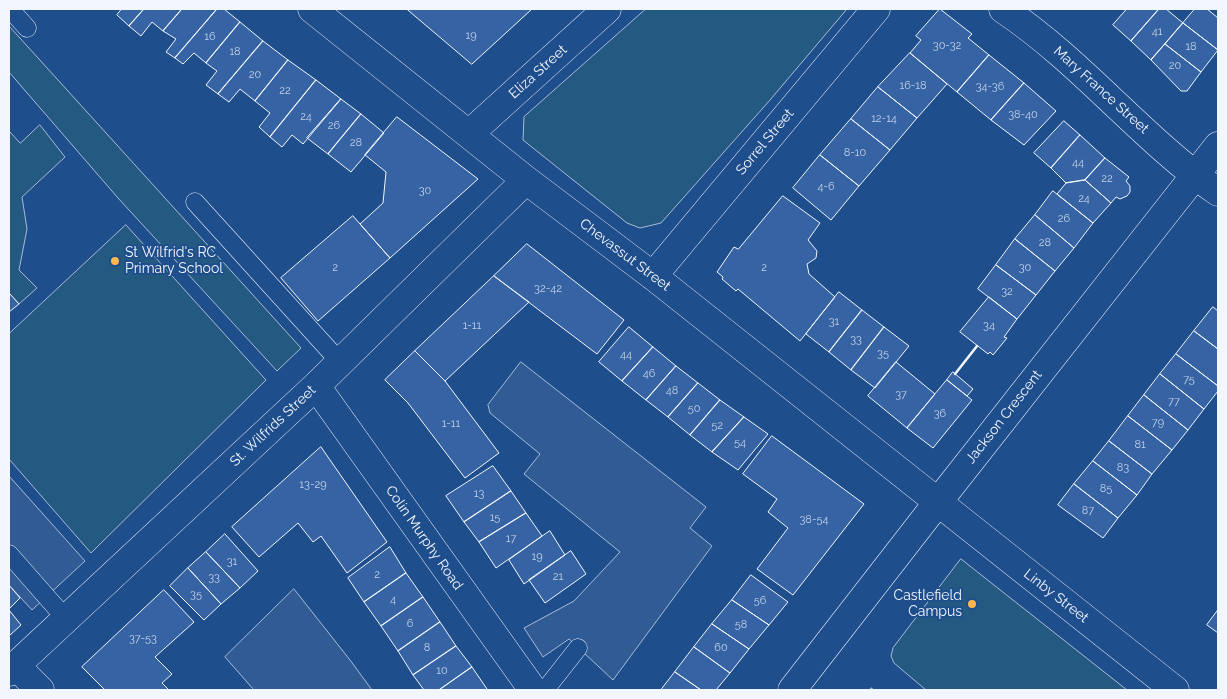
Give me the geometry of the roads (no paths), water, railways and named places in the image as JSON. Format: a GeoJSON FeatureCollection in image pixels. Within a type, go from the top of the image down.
{"type":"FeatureCollection","features":[{"type":"Feature","properties":{"kind":"street","name":"Chevassut Street"},"geometry":{"type":"LineString","coordinates":[[312,9],[526,180],[653,276],[938,502]]}},
{"type":"Feature","properties":{"kind":"street","name":"Eliza Street"},"geometry":{"type":"LineString","coordinates":[[469,134],[607,9]]}},
{"type":"Feature","properties":{"kind":"street","name":"Sorrel Street"},"geometry":{"type":"LineString","coordinates":[[653,276],[876,9]]}},
{"type":"Feature","properties":{"kind":"street","name":"Mary France Street"},"geometry":{"type":"LineString","coordinates":[[1004,9],[1073,63],[1195,176],[1218,192]]}},
{"type":"Feature","properties":{"kind":"street","name":"Jackson Crescent"},"geometry":{"type":"LineString","coordinates":[[792,690],[1218,146]]}},
{"type":"Feature","properties":{"kind":"street","name":"St. Wilfrids Street"},"geometry":{"type":"LineString","coordinates":[[12,669],[316,386],[526,180]]}},
{"type":"Feature","properties":{"kind":"street","name":"Colin Murphy Road"},"geometry":{"type":"LineString","coordinates":[[316,386],[533,690]]}},
{"type":"Feature","properties":{"kind":"street","name":"Linby Street"},"geometry":{"type":"LineString","coordinates":[[938,502],[1175,690]]}},
{"type":"Feature","properties":{"kind":"street"},"geometry":{"type":"LineString","coordinates":[[12,669],[40,690]]}},
{"type":"Feature","properties":{"kind":"lane"},"geometry":{"type":"LineString","coordinates":[[10,9],[27,28]]}},
{"type":"Feature","properties":{"kind":"lane"},"geometry":{"type":"LineString","coordinates":[[195,202],[340,362]]}},
{"type":"Feature","properties":{"kind":"lane"},"geometry":{"type":"LineString","coordinates":[[9,554],[66,619]]}},
{"type":"Feature","properties":{"kind":"lane"},"geometry":{"type":"LineString","coordinates":[[545,690],[578,648]]}},
{"type":"Feature","properties":{"kind":"place","name":"St Wilfrid's RC Primary School"},"geometry":{"type":"Point","coordinates":[115,261]}},
{"type":"Feature","properties":{"kind":"place","name":"Castlefield Campus"},"geometry":{"type":"Point","coordinates":[972,604]}}]}
